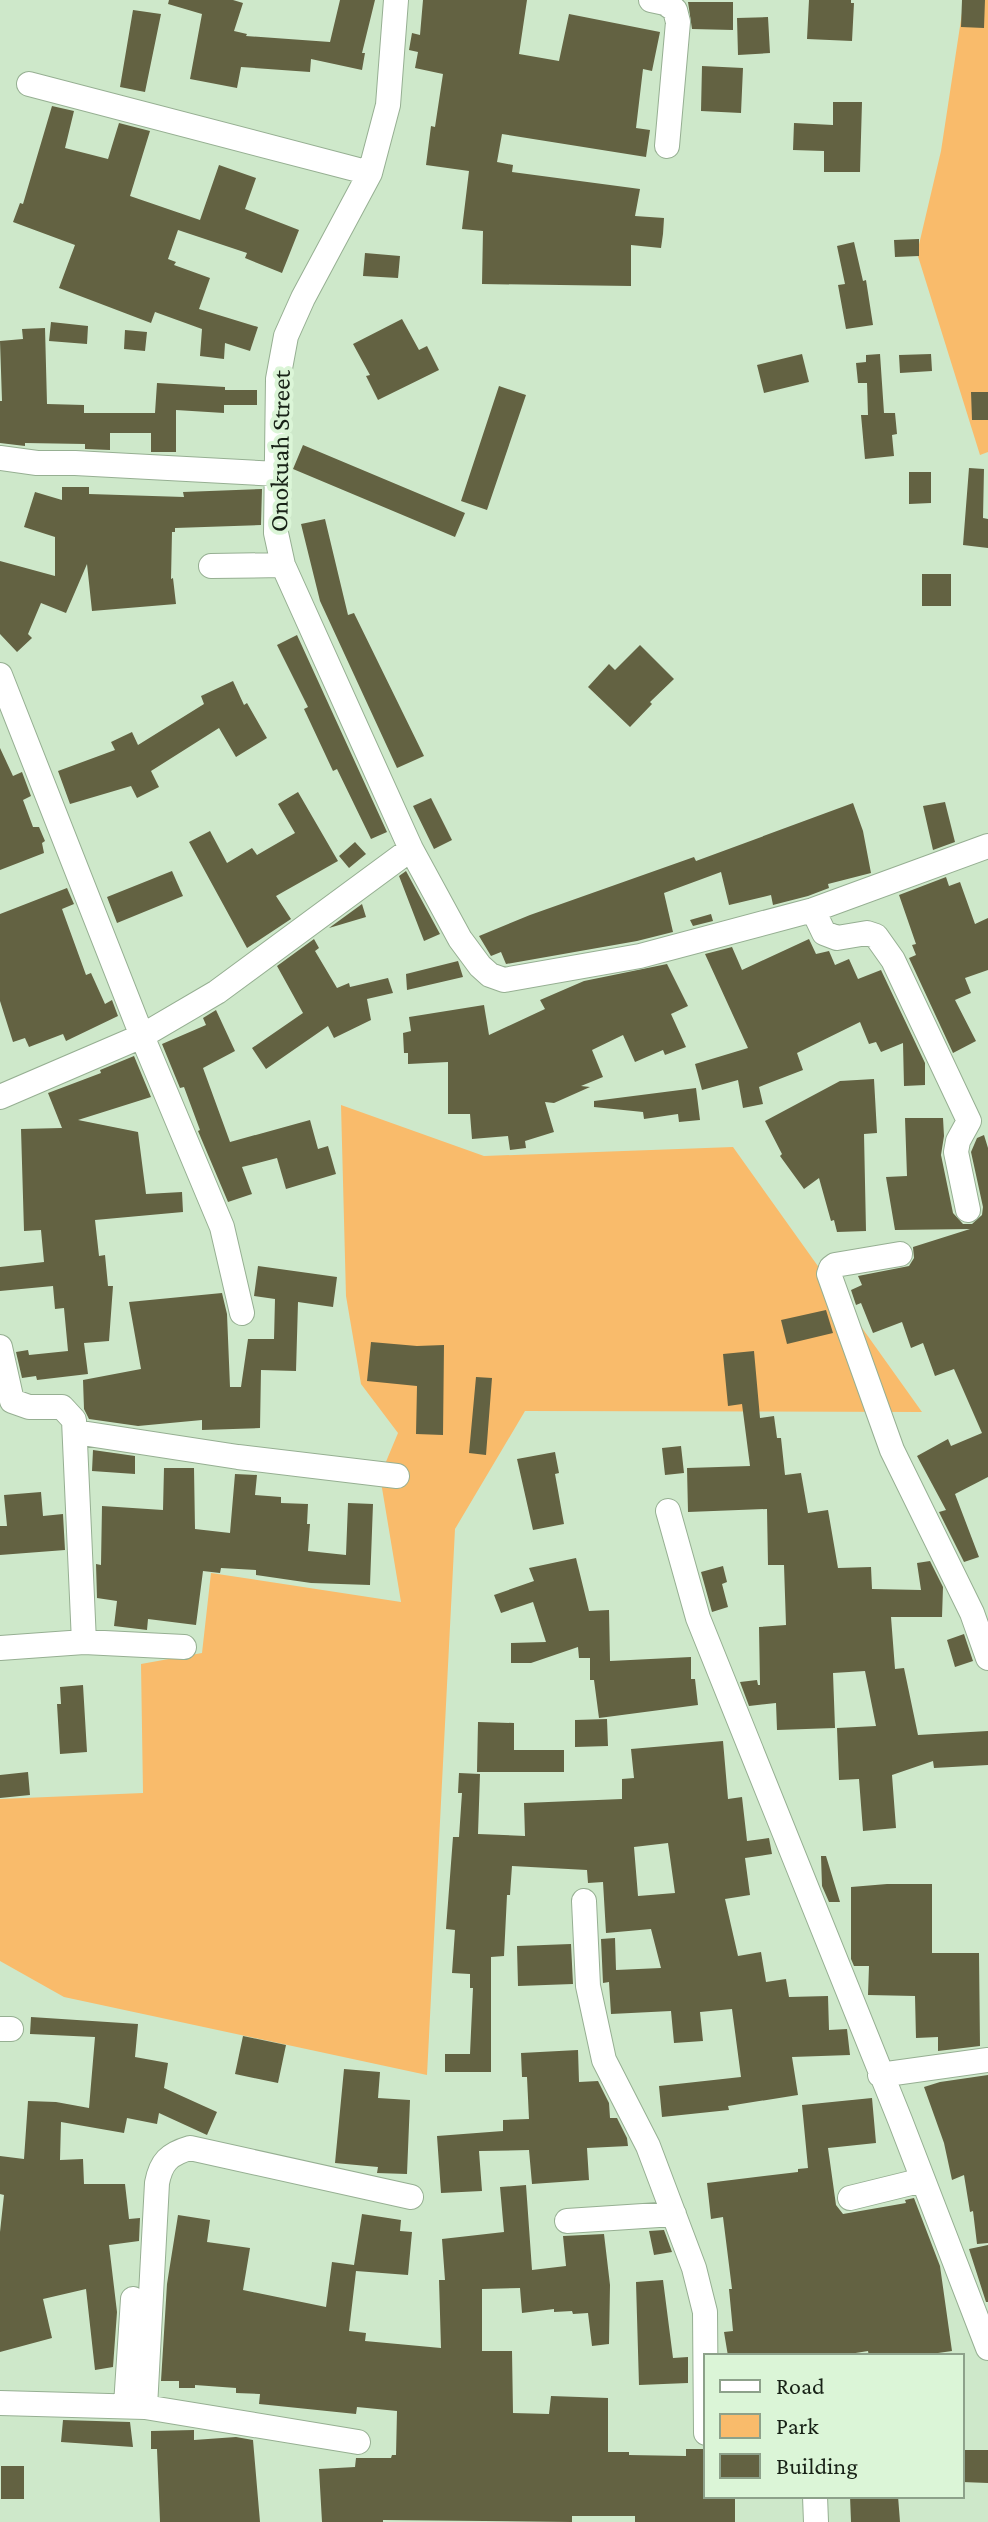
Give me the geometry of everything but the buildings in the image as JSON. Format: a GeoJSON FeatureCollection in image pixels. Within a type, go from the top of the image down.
{"type":"FeatureCollection","features":[{"type":"Feature","properties":{"kind":"street","name":"Onokuah Street"},"geometry":{"type":"LineString","coordinates":[[396,0],[388,105],[370,173],[286,336],[278,379],[276,533],[283,565],[411,849],[460,939],[480,966],[490,975],[504,980],[640,956],[813,910],[988,846]]}},
{"type":"Feature","properties":{"kind":"street"},"geometry":{"type":"LineString","coordinates":[[651,0],[665,3],[675,10],[678,22],[667,146]]}},
{"type":"Feature","properties":{"kind":"street"},"geometry":{"type":"LineString","coordinates":[[29,84],[370,173]]}},
{"type":"Feature","properties":{"kind":"street"},"geometry":{"type":"LineString","coordinates":[[0,458],[37,463],[278,474]]}},
{"type":"Feature","properties":{"kind":"street"},"geometry":{"type":"LineString","coordinates":[[211,566],[283,565]]}},
{"type":"Feature","properties":{"kind":"street"},"geometry":{"type":"LineString","coordinates":[[0,675],[142,1036],[222,1227],[242,1313]]}},
{"type":"Feature","properties":{"kind":"street"},"geometry":{"type":"LineString","coordinates":[[0,1097],[142,1036],[217,992],[411,849]]}},
{"type":"Feature","properties":{"kind":"street"},"geometry":{"type":"LineString","coordinates":[[813,910],[824,933],[837,938],[867,933],[876,936],[893,960],[950,1081],[965,1107],[979,1123],[958,1141],[956,1152],[968,1210]]}},
{"type":"Feature","properties":{"kind":"street"},"geometry":{"type":"LineString","coordinates":[[900,1254],[835,1265],[829,1274],[892,1450],[980,1610],[988,1658]]}},
{"type":"Feature","properties":{"kind":"street"},"geometry":{"type":"LineString","coordinates":[[0,1347],[12,1401],[29,1407],[62,1407],[74,1420],[84,1642]]}},
{"type":"Feature","properties":{"kind":"street"},"geometry":{"type":"LineString","coordinates":[[75,1432],[238,1457],[397,1476]]}},
{"type":"Feature","properties":{"kind":"street"},"geometry":{"type":"LineString","coordinates":[[668,1511],[698,1618],[988,2348]]}},
{"type":"Feature","properties":{"kind":"street"},"geometry":{"type":"LineString","coordinates":[[0,1648],[84,1642],[184,1647]]}},
{"type":"Feature","properties":{"kind":"street"},"geometry":{"type":"LineString","coordinates":[[584,1901],[588,1986],[604,2060],[648,2146],[694,2268],[705,2312],[705,2354]]}},
{"type":"Feature","properties":{"kind":"street"},"geometry":{"type":"LineString","coordinates":[[880,2075],[988,2060]]}},
{"type":"Feature","properties":{"kind":"street"},"geometry":{"type":"LineString","coordinates":[[135,2406],[157,2183],[160,2168],[173,2153],[190,2148],[411,2197]]}},
{"type":"Feature","properties":{"kind":"street"},"geometry":{"type":"LineString","coordinates":[[850,2198],[923,2180]]}},
{"type":"Feature","properties":{"kind":"street"},"geometry":{"type":"LineString","coordinates":[[567,2221],[674,2214]]}},
{"type":"Feature","properties":{"kind":"street"},"geometry":{"type":"LineString","coordinates":[[133,2299],[135,2406]]}},
{"type":"Feature","properties":{"kind":"street"},"geometry":{"type":"LineString","coordinates":[[0,2403],[135,2406],[358,2442]]}},
{"type":"Feature","properties":{"kind":"street"},"geometry":{"type":"LineString","coordinates":[[815,2498],[816,2522]]}},
{"type":"Feature","properties":{"kind":"green space"},"geometry":{"type":"Polygon","coordinates":[[[964,0],[988,0],[988,452],[980,455],[917,253],[941,151],[964,0]]]}},
{"type":"Feature","properties":{"kind":"green space"},"geometry":{"type":"Polygon","coordinates":[[[341,1105],[484,1156],[733,1147],[922,1412],[525,1411],[455,1529],[427,2075],[64,1997],[0,1961],[0,1799],[143,1793],[141,1664],[202,1653],[211,1573],[401,1602],[380,1476],[398,1433],[361,1384],[346,1296],[341,1105]]]}}]}
